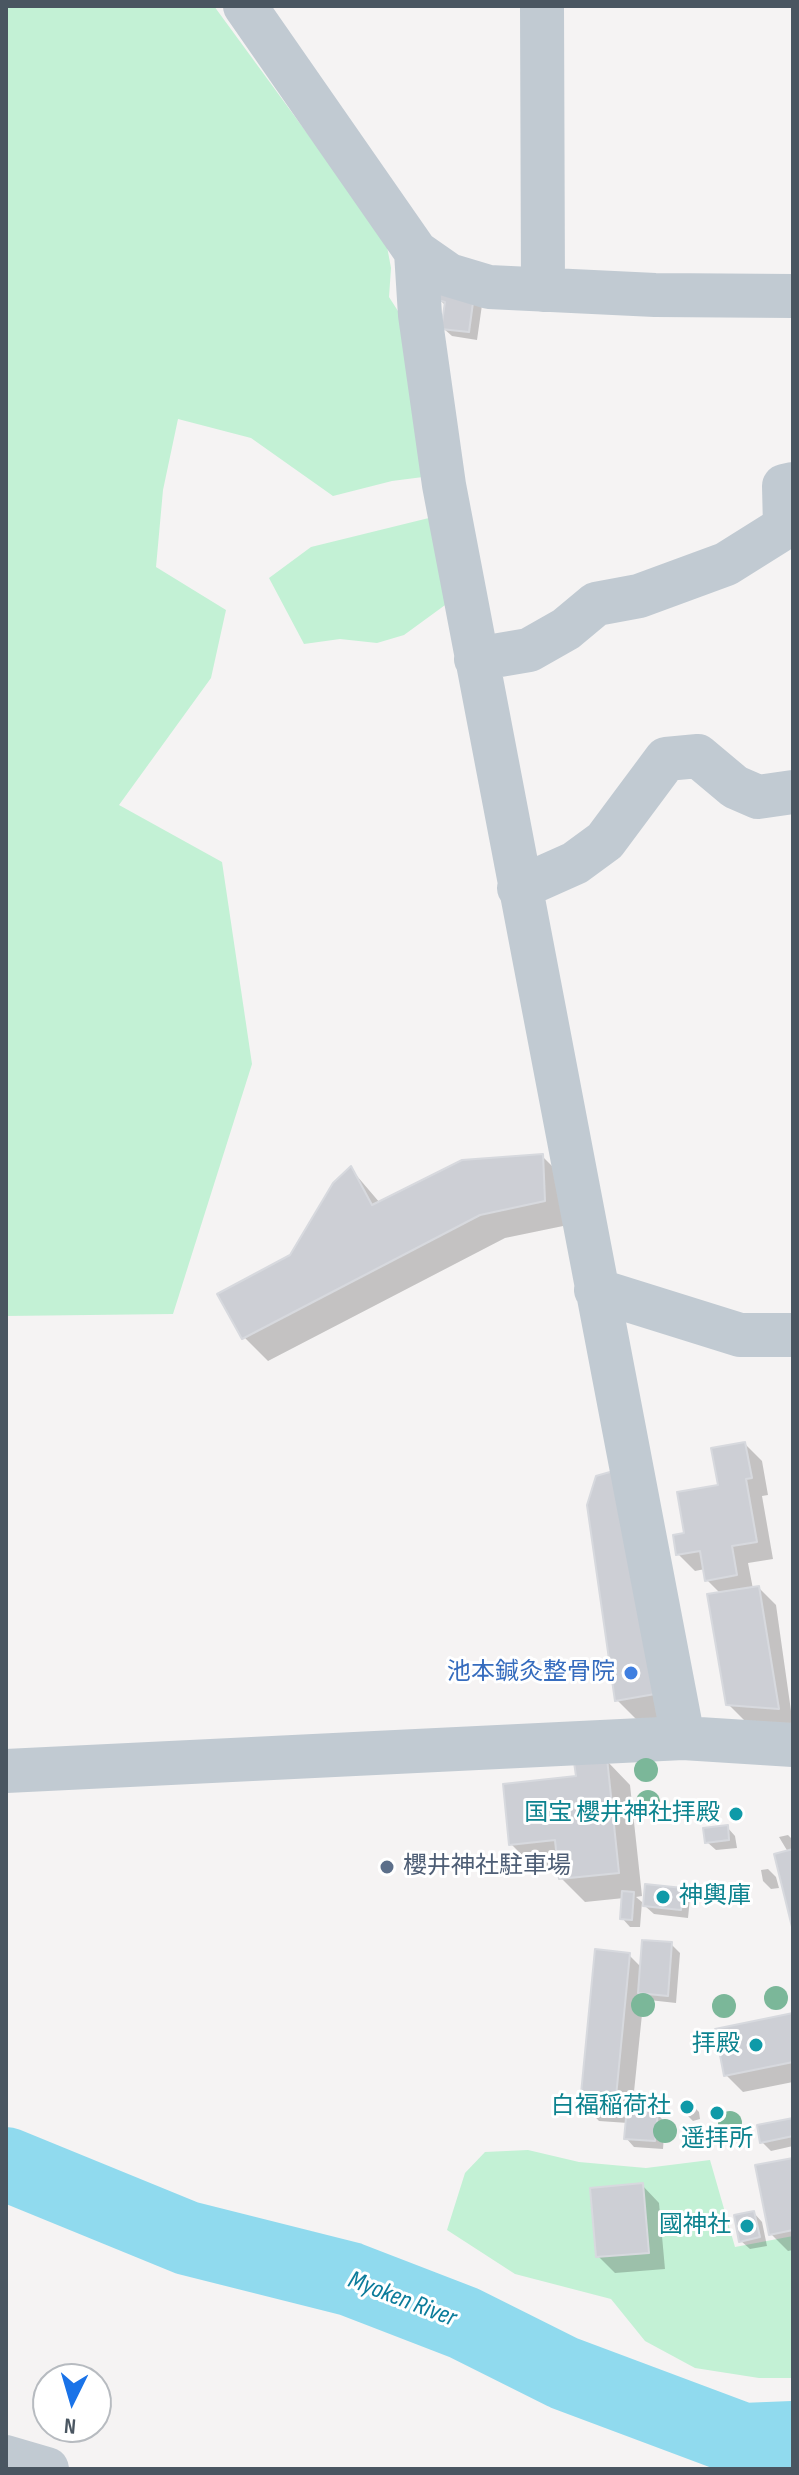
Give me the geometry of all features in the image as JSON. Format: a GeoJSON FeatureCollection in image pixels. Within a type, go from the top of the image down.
{"type":"FeatureCollection","features":[{"type":"Feature","properties":{"kind":"street"},"geometry":{"type":"LineString","coordinates":[[245,6],[416,252],[449,275],[489,287],[793,296]]}},
{"type":"Feature","properties":{"kind":"street"},"geometry":{"type":"LineString","coordinates":[[542,6],[543,290]]}},
{"type":"Feature","properties":{"kind":"street"},"geometry":{"type":"LineString","coordinates":[[416,252],[420,315],[444,485],[683,1738]]}},
{"type":"Feature","properties":{"kind":"street"},"geometry":{"type":"LineString","coordinates":[[476,659],[529,650],[566,629],[596,604],[639,596],[726,564],[789,529],[784,486],[793,484]]}},
{"type":"Feature","properties":{"kind":"street"},"geometry":{"type":"LineString","coordinates":[[519,888],[575,863],[605,841],[666,759],[698,756],[735,787],[758,797],[793,792]]}},
{"type":"Feature","properties":{"kind":"street"},"geometry":{"type":"LineString","coordinates":[[596,1290],[740,1335],[793,1335]]}},
{"type":"Feature","properties":{"kind":"street"},"geometry":{"type":"LineString","coordinates":[[6,1771],[683,1738],[793,1745]]}},
{"type":"Feature","properties":{"kind":"street"},"geometry":{"type":"LineString","coordinates":[[6,2457],[47,2469]]}},
{"type":"Feature","properties":{"kind":"green space"},"geometry":{"type":"Polygon","coordinates":[[[6,6],[214,6],[386,241],[391,268],[389,297],[405,322],[423,477],[392,481],[333,496],[251,438],[178,419],[163,490],[156,567],[226,610],[211,678],[119,805],[222,862],[252,1064],[173,1314],[6,1316],[6,6]]]}},
{"type":"Feature","properties":{"kind":"green space"},"geometry":{"type":"Polygon","coordinates":[[[437,516],[452,600],[404,635],[377,643],[340,639],[304,644],[269,578],[311,547],[437,516]]]}},
{"type":"Feature","properties":{"kind":"green space"},"geometry":{"type":"Polygon","coordinates":[[[528,2150],[579,2162],[646,2168],[710,2160],[735,2247],[793,2236],[793,2378],[759,2378],[695,2368],[645,2341],[611,2299],[515,2274],[447,2230],[465,2173],[485,2152],[528,2150]]]}},
{"type":"Feature","properties":{"kind":"building"},"geometry":{"type":"Polygon","coordinates":[[[439,289],[474,295],[469,332],[441,329],[445,302],[438,300],[439,289]]]}},
{"type":"Feature","properties":{"kind":"building"},"geometry":{"type":"Polygon","coordinates":[[[543,1154],[545,1201],[480,1215],[242,1339],[217,1294],[290,1255],[333,1183],[351,1166],[372,1205],[462,1160],[543,1154]]]}},
{"type":"Feature","properties":{"kind":"building"},"geometry":{"type":"Polygon","coordinates":[[[745,1442],[752,1478],[746,1479],[757,1542],[732,1546],[737,1575],[705,1581],[700,1551],[676,1555],[673,1535],[684,1533],[677,1492],[718,1485],[711,1448],[745,1442]]]}},
{"type":"Feature","properties":{"kind":"building"},"geometry":{"type":"Polygon","coordinates":[[[617,1470],[655,1694],[615,1701],[587,1505],[596,1476],[617,1470]]]}},
{"type":"Feature","properties":{"kind":"building"},"geometry":{"type":"Polygon","coordinates":[[[759,1586],[779,1709],[726,1705],[707,1594],[759,1586]]]}},
{"type":"Feature","properties":{"kind":"building"},"geometry":{"type":"Polygon","coordinates":[[[607,1758],[619,1873],[559,1879],[555,1840],[509,1845],[503,1784],[576,1776],[574,1762],[607,1758]]]}},
{"type":"Feature","properties":{"kind":"building"},"geometry":{"type":"Polygon","coordinates":[[[728,1825],[729,1840],[705,1843],[703,1828],[728,1825]]]}},
{"type":"Feature","properties":{"kind":"building"},"geometry":{"type":"Polygon","coordinates":[[[793,1849],[793,1927],[792,1927],[774,1854],[793,1849]]]}},
{"type":"Feature","properties":{"kind":"building","name":"神輿庫"},"geometry":{"type":"Polygon","coordinates":[[[645,1884],[683,1888],[681,1910],[643,1906],[645,1884]]]}},
{"type":"Feature","properties":{"kind":"building"},"geometry":{"type":"Polygon","coordinates":[[[622,1891],[634,1892],[632,1920],[620,1919],[622,1891]]]}},
{"type":"Feature","properties":{"kind":"building"},"geometry":{"type":"Polygon","coordinates":[[[642,1940],[672,1942],[668,1996],[638,1993],[642,1940]]]}},
{"type":"Feature","properties":{"kind":"building"},"geometry":{"type":"Polygon","coordinates":[[[595,1949],[630,1953],[615,2107],[580,2104],[595,1949]]]}},
{"type":"Feature","properties":{"kind":"building","name":"拝殿"},"geometry":{"type":"Polygon","coordinates":[[[793,2013],[793,2062],[724,2076],[715,2029],[793,2013]]]}},
{"type":"Feature","properties":{"kind":"building"},"geometry":{"type":"Polygon","coordinates":[[[627,2108],[658,2112],[655,2141],[624,2139],[627,2108]]]}},
{"type":"Feature","properties":{"kind":"building"},"geometry":{"type":"Polygon","coordinates":[[[793,2118],[793,2136],[760,2143],[757,2125],[793,2118]]]}},
{"type":"Feature","properties":{"kind":"building"},"geometry":{"type":"Polygon","coordinates":[[[793,2158],[793,2230],[769,2235],[755,2165],[793,2158]]]}},
{"type":"Feature","properties":{"kind":"building"},"geometry":{"type":"Polygon","coordinates":[[[643,2183],[649,2253],[596,2257],[590,2188],[643,2183]]]}},
{"type":"Feature","properties":{"kind":"building","name":"國神社"},"geometry":{"type":"Polygon","coordinates":[[[754,2211],[760,2237],[739,2242],[734,2215],[754,2211]]]}},
{"type":"Feature","properties":{"kind":"waterway","name":"Myoken River"},"geometry":{"type":"LineString","coordinates":[[6,2164],[187,2238],[350,2279],[464,2323],[564,2373],[743,2440],[793,2438]]}},
{"type":"Feature","properties":{"kind":"place","name":"池本鍼灸整骨院"},"geometry":{"type":"Point","coordinates":[631,1673]}},
{"type":"Feature","properties":{"kind":"place","name":"国宝 櫻井神社拝殿"},"geometry":{"type":"Point","coordinates":[736,1814]}},
{"type":"Feature","properties":{"kind":"place","name":"櫻井神社駐車場"},"geometry":{"type":"Point","coordinates":[387,1867]}},
{"type":"Feature","properties":{"kind":"place","name":"神輿庫"},"geometry":{"type":"Point","coordinates":[663,1897]}},
{"type":"Feature","properties":{"kind":"place","name":"拝殿"},"geometry":{"type":"Point","coordinates":[756,2045]}},
{"type":"Feature","properties":{"kind":"place","name":"白福稲荷社"},"geometry":{"type":"Point","coordinates":[687,2107]}},
{"type":"Feature","properties":{"kind":"place","name":"遥拝所"},"geometry":{"type":"Point","coordinates":[717,2113]}},
{"type":"Feature","properties":{"kind":"place","name":"國神社"},"geometry":{"type":"Point","coordinates":[747,2226]}}]}
